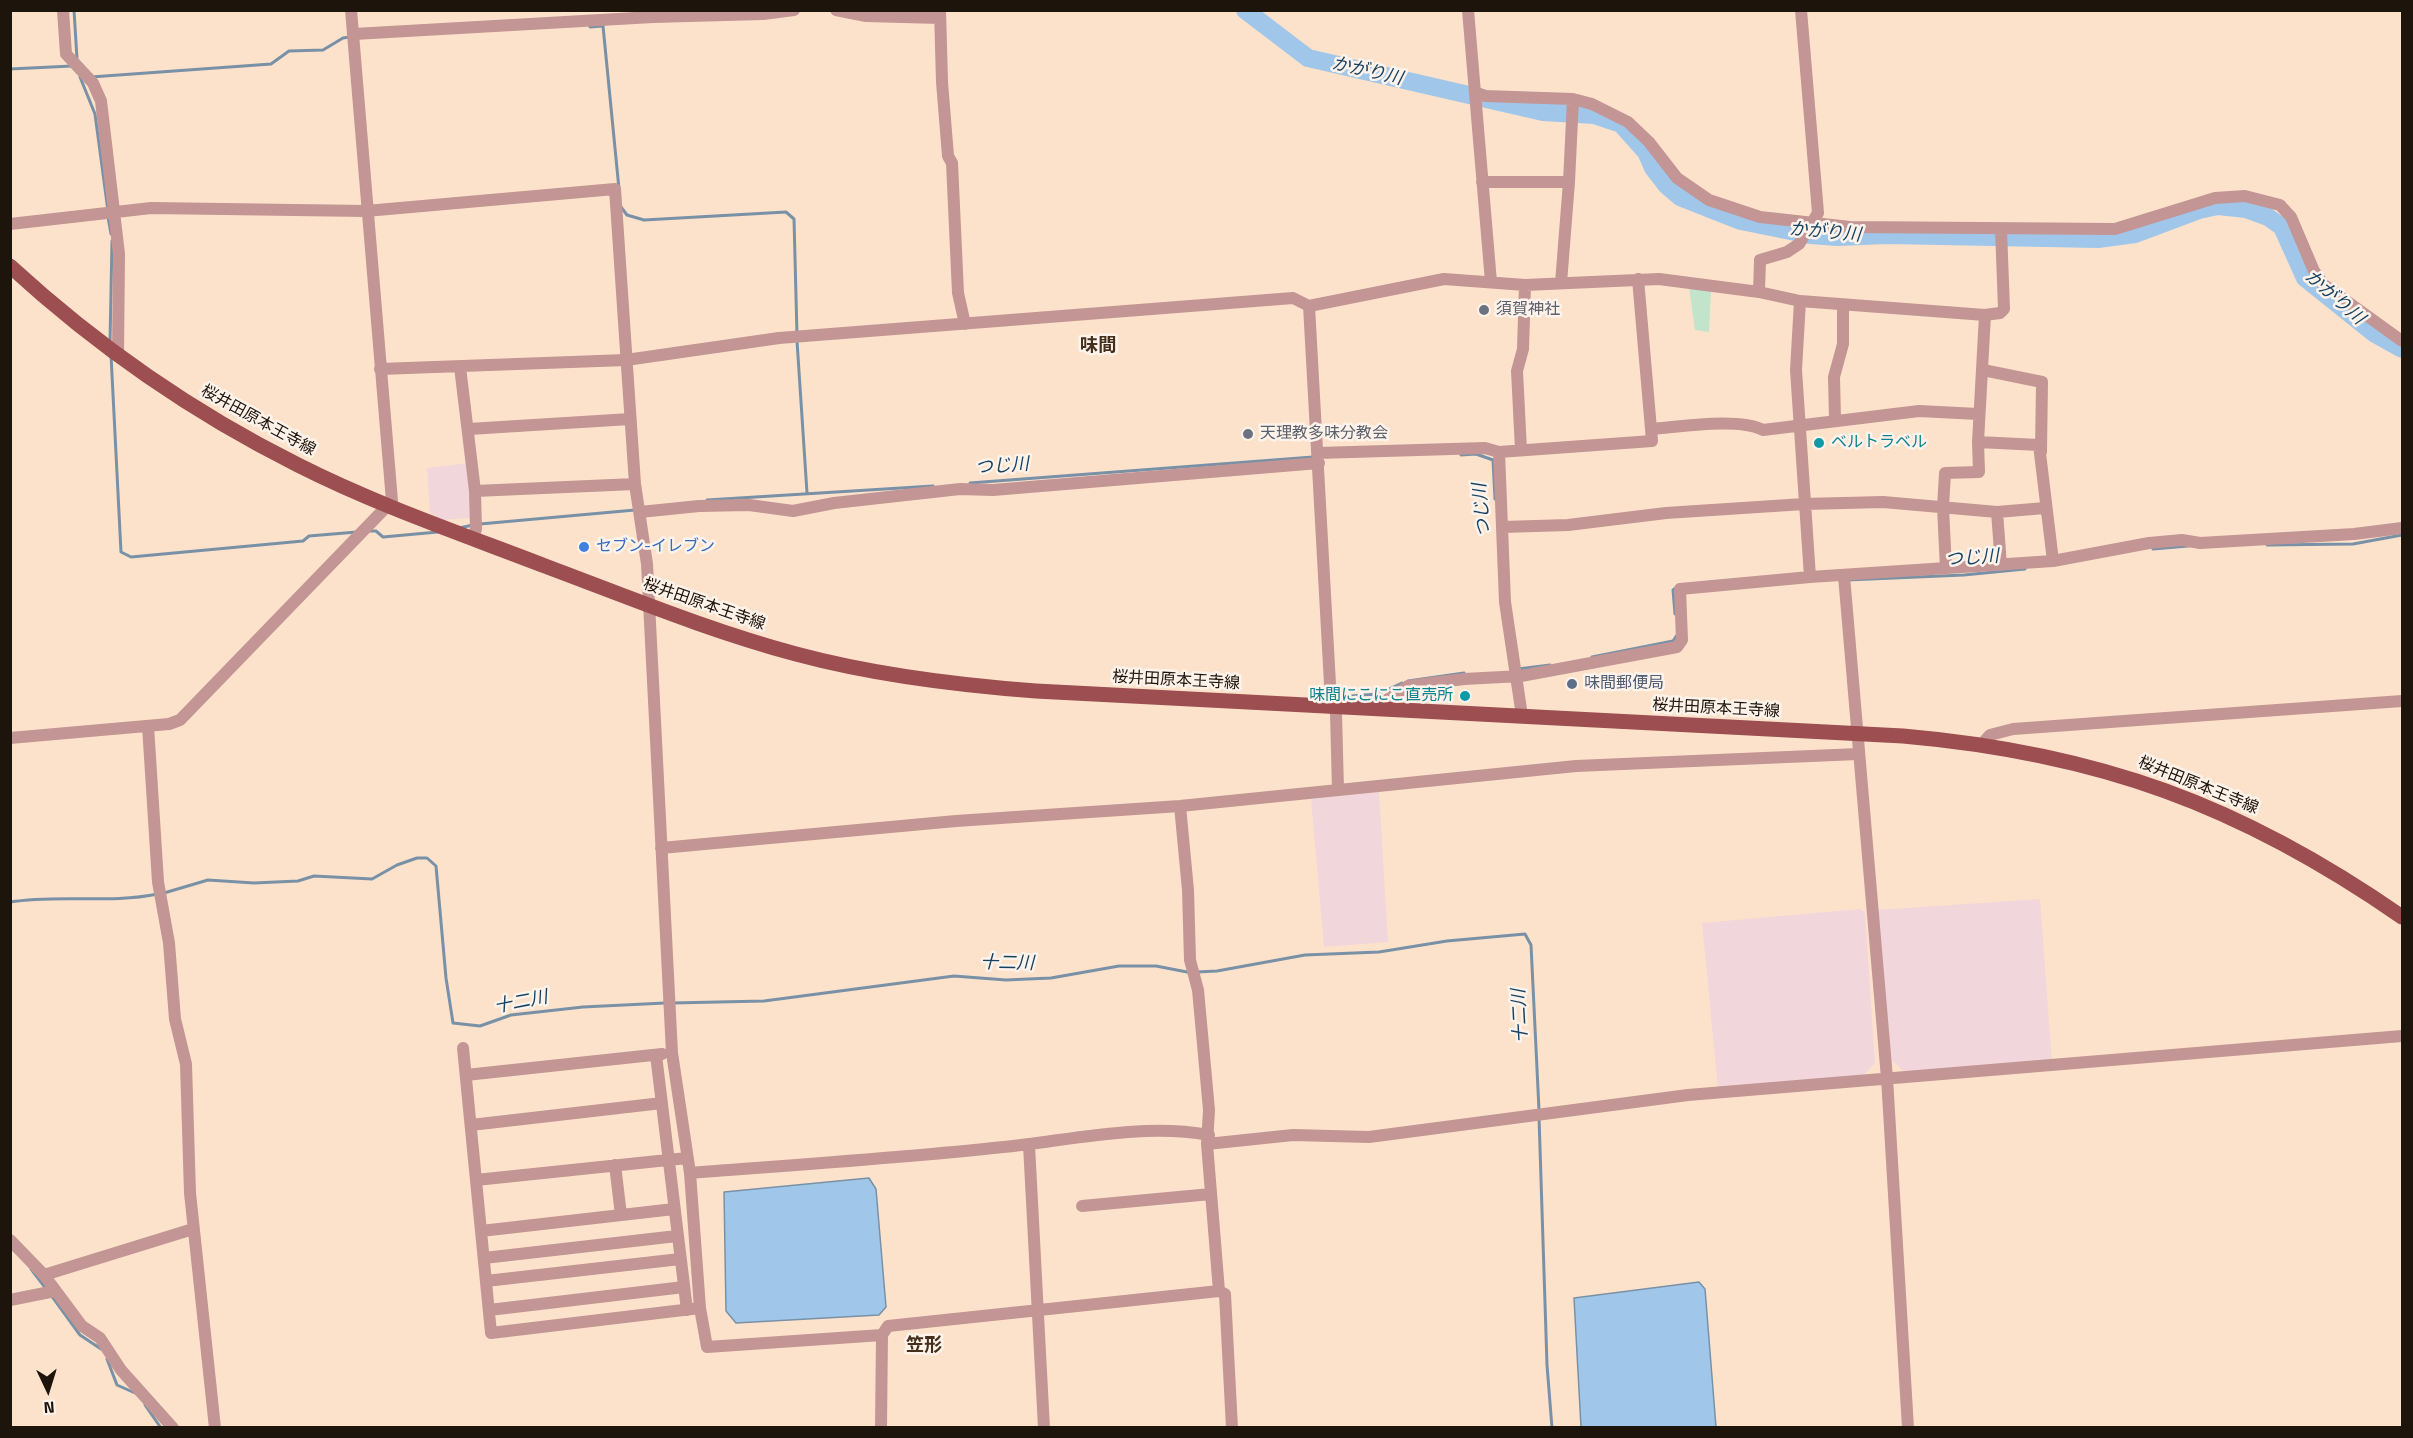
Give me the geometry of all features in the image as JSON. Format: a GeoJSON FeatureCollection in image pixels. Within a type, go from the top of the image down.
{"type":"FeatureCollection","features":[{"type":"Feature","properties":{"kind":"main road","name":"桜井田原本王寺線"},"geometry":{"type":"LineString","coordinates":[[10,266],[118,355],[196,408],[299,466],[387,505],[474,528],[648,606],[798,655],[932,681],[1036,691],[1903,736],[1982,744],[2095,767],[2142,781],[2210,807],[2317,861],[2403,917]]}},
{"type":"Feature","properties":{"kind":"street"},"geometry":{"type":"LineString","coordinates":[[63,10],[66,54],[93,83],[100,96],[119,254],[118,355]]}},
{"type":"Feature","properties":{"kind":"street"},"geometry":{"type":"LineString","coordinates":[[10,738],[148,726],[180,720],[392,501],[351,10]]}},
{"type":"Feature","properties":{"kind":"street"},"geometry":{"type":"LineString","coordinates":[[354,34],[653,17],[763,14],[794,10]]}},
{"type":"Feature","properties":{"kind":"street"},"geometry":{"type":"LineString","coordinates":[[836,10],[866,16],[940,14],[942,82],[948,156],[952,163],[958,293],[965,324]]}},
{"type":"Feature","properties":{"kind":"street"},"geometry":{"type":"LineString","coordinates":[[1468,10],[1491,282]]}},
{"type":"Feature","properties":{"kind":"street"},"geometry":{"type":"LineString","coordinates":[[1759,292],[1760,260],[1787,252],[1799,244],[1818,213],[1801,10]]}},
{"type":"Feature","properties":{"kind":"street"},"geometry":{"type":"LineString","coordinates":[[1475,92],[1485,96],[1573,99],[1592,104],[1628,122],[1649,142],[1677,178],[1710,200],[1760,217],[1850,227],[2115,229],[2215,198],[2245,196],[2280,205],[2291,218],[2314,271],[2323,284],[2403,341]]}},
{"type":"Feature","properties":{"kind":"street"},"geometry":{"type":"LineString","coordinates":[[1561,283],[1573,99]]}},
{"type":"Feature","properties":{"kind":"street"},"geometry":{"type":"LineString","coordinates":[[1482,182],[1569,182]]}},
{"type":"Feature","properties":{"kind":"street"},"geometry":{"type":"LineString","coordinates":[[10,224],[151,208],[366,211],[615,189],[630,419],[647,564],[672,1053],[690,1173],[700,1308],[707,1347],[882,1335]]}},
{"type":"Feature","properties":{"kind":"street"},"geometry":{"type":"LineString","coordinates":[[380,369],[626,360],[779,338],[1293,298],[1309,306],[1444,279],[1525,285],[1659,279],[1759,292],[1800,301],[1985,315],[2000,313],[2004,309],[2001,229]]}},
{"type":"Feature","properties":{"kind":"street"},"geometry":{"type":"LineString","coordinates":[[640,512],[749,504],[793,511],[834,503],[960,489],[993,490],[1318,458],[1485,448],[1499,452],[1652,441],[1638,279]]}},
{"type":"Feature","properties":{"kind":"street"},"geometry":{"type":"LineString","coordinates":[[1521,450],[1517,372],[1523,349],[1525,285]]}},
{"type":"Feature","properties":{"kind":"street"},"geometry":{"type":"LineString","coordinates":[[1800,301],[1796,370],[1810,577]]}},
{"type":"Feature","properties":{"kind":"street"},"geometry":{"type":"LineString","coordinates":[[1835,419],[1834,377],[1843,344],[1843,305]]}},
{"type":"Feature","properties":{"kind":"street"},"geometry":{"type":"LineString","coordinates":[[1309,306],[1333,707],[1336,713],[1338,790]]}},
{"type":"Feature","properties":{"kind":"street"},"geometry":{"type":"LineString","coordinates":[[1946,569],[1943,507],[1945,473],[1978,472],[1978,414],[1983,369],[1985,315]]}},
{"type":"Feature","properties":{"kind":"street"},"geometry":{"type":"LineString","coordinates":[[460,367],[475,491],[474,528]]}},
{"type":"Feature","properties":{"kind":"street"},"geometry":{"type":"LineString","coordinates":[[1983,369],[2042,382],[2041,453],[2045,508],[2053,561]]}},
{"type":"Feature","properties":{"kind":"street"},"geometry":{"type":"LineString","coordinates":[[1651,429],[1752,424],[1763,430],[1835,419],[1919,411],[1978,414]]}},
{"type":"Feature","properties":{"kind":"street"},"geometry":{"type":"LineString","coordinates":[[469,429],[630,419]]}},
{"type":"Feature","properties":{"kind":"street"},"geometry":{"type":"LineString","coordinates":[[1978,442],[2038,445],[2041,453]]}},
{"type":"Feature","properties":{"kind":"street"},"geometry":{"type":"LineString","coordinates":[[1499,452],[1505,602],[1522,716]]}},
{"type":"Feature","properties":{"kind":"street"},"geometry":{"type":"LineString","coordinates":[[475,491],[636,484]]}},
{"type":"Feature","properties":{"kind":"street"},"geometry":{"type":"LineString","coordinates":[[1503,527],[1568,525],[1666,513],[1804,504],[1883,502],[1997,512],[2045,508]]}},
{"type":"Feature","properties":{"kind":"street"},"geometry":{"type":"LineString","coordinates":[[1997,512],[2001,565]]}},
{"type":"Feature","properties":{"kind":"street"},"geometry":{"type":"LineString","coordinates":[[1373,709],[1408,686],[1464,679],[1516,676],[1677,647],[1682,640],[1680,589],[1810,577],[2053,561],[2149,543],[2182,540],[2200,543],[2354,534],[2403,528]]}},
{"type":"Feature","properties":{"kind":"street"},"geometry":{"type":"LineString","coordinates":[[1844,576],[1887,1078],[1908,1428]]}},
{"type":"Feature","properties":{"kind":"street"},"geometry":{"type":"LineString","coordinates":[[1982,744],[1990,735],[2013,729],[2403,701]]}},
{"type":"Feature","properties":{"kind":"street"},"geometry":{"type":"LineString","coordinates":[[148,726],[158,882],[169,943],[175,1019],[186,1064],[193,1229],[215,1428]]}},
{"type":"Feature","properties":{"kind":"street"},"geometry":{"type":"LineString","coordinates":[[661,848],[957,821],[1180,806],[1576,766],[1858,754]]}},
{"type":"Feature","properties":{"kind":"street"},"geometry":{"type":"LineString","coordinates":[[1180,806],[1188,890],[1190,960],[1198,990],[1219,1291]]}},
{"type":"Feature","properties":{"kind":"street"},"geometry":{"type":"LineString","coordinates":[[690,1173],[1029,1145],[1113,1134],[1193,1132],[1208,1140],[1293,1135],[1369,1137],[1688,1095],[2403,1036]]}},
{"type":"Feature","properties":{"kind":"street"},"geometry":{"type":"LineString","coordinates":[[463,1048],[491,1333],[700,1308]]}},
{"type":"Feature","properties":{"kind":"street"},"geometry":{"type":"LineString","coordinates":[[466,1075],[672,1053]]}},
{"type":"Feature","properties":{"kind":"street"},"geometry":{"type":"LineString","coordinates":[[656,1055],[687,1310]]}},
{"type":"Feature","properties":{"kind":"street"},"geometry":{"type":"LineString","coordinates":[[471,1125],[662,1103]]}},
{"type":"Feature","properties":{"kind":"street"},"geometry":{"type":"LineString","coordinates":[[1029,1145],[1044,1428]]}},
{"type":"Feature","properties":{"kind":"street"},"geometry":{"type":"LineString","coordinates":[[476,1180],[687,1158]]}},
{"type":"Feature","properties":{"kind":"street"},"geometry":{"type":"LineString","coordinates":[[615,1165],[621,1215]]}},
{"type":"Feature","properties":{"kind":"street"},"geometry":{"type":"LineString","coordinates":[[1082,1206],[1211,1194]]}},
{"type":"Feature","properties":{"kind":"street"},"geometry":{"type":"LineString","coordinates":[[481,1232],[674,1209]]}},
{"type":"Feature","properties":{"kind":"street"},"geometry":{"type":"LineString","coordinates":[[44,1275],[193,1229]]}},
{"type":"Feature","properties":{"kind":"street"},"geometry":{"type":"LineString","coordinates":[[484,1258],[677,1236]]}},
{"type":"Feature","properties":{"kind":"street"},"geometry":{"type":"LineString","coordinates":[[10,1240],[44,1275],[82,1326],[100,1338],[121,1370],[173,1428]]}},
{"type":"Feature","properties":{"kind":"street"},"geometry":{"type":"LineString","coordinates":[[486,1281],[680,1259]]}},
{"type":"Feature","properties":{"kind":"street"},"geometry":{"type":"LineString","coordinates":[[489,1311],[684,1287]]}},
{"type":"Feature","properties":{"kind":"street"},"geometry":{"type":"LineString","coordinates":[[10,1300],[55,1291]]}},
{"type":"Feature","properties":{"kind":"street"},"geometry":{"type":"LineString","coordinates":[[881,1428],[882,1335],[888,1326],[1219,1291],[1225,1294],[1232,1428]]}},
{"type":"Feature","properties":{"kind":"shaded area"},"geometry":{"type":"Polygon","coordinates":[[[470,463],[470,518],[441,520],[430,513],[427,468],[470,463]]]}},
{"type":"Feature","properties":{"kind":"shaded area"},"geometry":{"type":"Polygon","coordinates":[[[1379,791],[1388,942],[1324,947],[1311,799],[1379,791]]]}},
{"type":"Feature","properties":{"kind":"shaded area"},"geometry":{"type":"Polygon","coordinates":[[[2040,899],[2052,1062],[1907,1074],[1888,1057],[1876,910],[2040,899]]]}},
{"type":"Feature","properties":{"kind":"shaded area"},"geometry":{"type":"Polygon","coordinates":[[[1860,909],[1865,912],[1875,1063],[1863,1076],[1718,1089],[1702,923],[1860,909]]]}},
{"type":"Feature","properties":{"kind":"green space"},"geometry":{"type":"Polygon","coordinates":[[[1689,287],[1711,291],[1709,332],[1695,330],[1689,287]]]}},
{"type":"Feature","properties":{"kind":"water"},"geometry":{"type":"Polygon","coordinates":[[[869,1178],[876,1189],[886,1307],[879,1315],[736,1323],[726,1311],[724,1192],[869,1178]]]}},
{"type":"Feature","properties":{"kind":"water"},"geometry":{"type":"Polygon","coordinates":[[[1699,1282],[1705,1289],[1716,1427],[1581,1427],[1574,1298],[1699,1282]]]}},
{"type":"Feature","properties":{"kind":"waterway"},"geometry":{"type":"LineString","coordinates":[[74,10],[77,59]]}},
{"type":"Feature","properties":{"kind":"waterway","name":"かがり川"},"geometry":{"type":"LineString","coordinates":[[1245,10],[1308,58],[1543,112],[1594,115],[1621,124],[1646,152],[1653,168],[1667,186],[1680,197],[1741,221],[1810,235],[2098,239],[2135,234],[2199,210],[2218,206],[2246,209],[2268,217],[2282,227],[2305,278],[2375,334],[2402,349]]}},
{"type":"Feature","properties":{"kind":"waterway"},"geometry":{"type":"LineString","coordinates":[[590,27],[603,26],[619,189]]}},
{"type":"Feature","properties":{"kind":"waterway"},"geometry":{"type":"LineString","coordinates":[[91,77],[271,64],[289,51],[323,50],[343,38],[350,37]]}},
{"type":"Feature","properties":{"kind":"waterway"},"geometry":{"type":"LineString","coordinates":[[10,69],[72,66]]}},
{"type":"Feature","properties":{"kind":"waterway"},"geometry":{"type":"LineString","coordinates":[[80,77],[95,114],[108,211]]}},
{"type":"Feature","properties":{"kind":"waterway"},"geometry":{"type":"LineString","coordinates":[[621,207],[627,215],[644,220],[786,212],[794,219],[797,335]]}},
{"type":"Feature","properties":{"kind":"waterway"},"geometry":{"type":"LineString","coordinates":[[108,217],[111,234]]}},
{"type":"Feature","properties":{"kind":"waterway"},"geometry":{"type":"LineString","coordinates":[[110,342],[112,241]]}},
{"type":"Feature","properties":{"kind":"waterway"},"geometry":{"type":"LineString","coordinates":[[797,341],[807,493]]}},
{"type":"Feature","properties":{"kind":"waterway"},"geometry":{"type":"LineString","coordinates":[[111,355],[121,552],[131,557],[303,541],[309,536],[357,532]]}},
{"type":"Feature","properties":{"kind":"waterway","name":"つじ川"},"geometry":{"type":"LineString","coordinates":[[1461,455],[1476,454],[1493,460],[1495,499]]}},
{"type":"Feature","properties":{"kind":"waterway","name":"つじ川"},"geometry":{"type":"LineString","coordinates":[[970,483],[1313,457]]}},
{"type":"Feature","properties":{"kind":"waterway","name":"つじ川"},"geometry":{"type":"LineString","coordinates":[[707,500],[933,486]]}},
{"type":"Feature","properties":{"kind":"waterway"},"geometry":{"type":"LineString","coordinates":[[480,524],[635,510]]}},
{"type":"Feature","properties":{"kind":"waterway"},"geometry":{"type":"LineString","coordinates":[[459,528],[473,525]]}},
{"type":"Feature","properties":{"kind":"waterway"},"geometry":{"type":"LineString","coordinates":[[370,531],[376,531],[383,537],[438,532]]}},
{"type":"Feature","properties":{"kind":"waterway","name":"つじ川"},"geometry":{"type":"LineString","coordinates":[[2267,545],[2353,544],[2402,535]]}},
{"type":"Feature","properties":{"kind":"waterway","name":"つじ川"},"geometry":{"type":"LineString","coordinates":[[2153,549],[2188,546]]}},
{"type":"Feature","properties":{"kind":"waterway","name":"つじ川"},"geometry":{"type":"LineString","coordinates":[[1847,580],[1964,575],[2025,569]]}},
{"type":"Feature","properties":{"kind":"waterway","name":"つじ川"},"geometry":{"type":"LineString","coordinates":[[1675,614],[1673,590],[1677,587]]}},
{"type":"Feature","properties":{"kind":"waterway","name":"つじ川"},"geometry":{"type":"LineString","coordinates":[[1592,657],[1673,641],[1677,635]]}},
{"type":"Feature","properties":{"kind":"waterway","name":"つじ川"},"geometry":{"type":"LineString","coordinates":[[1518,669],[1550,665]]}},
{"type":"Feature","properties":{"kind":"waterway"},"geometry":{"type":"LineString","coordinates":[[1408,681],[1464,673]]}},
{"type":"Feature","properties":{"kind":"waterway"},"geometry":{"type":"LineString","coordinates":[[1338,697],[1378,694],[1402,683]]}},
{"type":"Feature","properties":{"kind":"waterway","name":"十二川"},"geometry":{"type":"LineString","coordinates":[[164,893],[208,880],[254,883],[298,881],[314,876],[372,879],[397,865],[417,858],[427,858],[436,866],[446,978],[453,1023],[480,1026],[511,1015],[583,1007],[665,1003]]}},
{"type":"Feature","properties":{"kind":"waterway","name":"十二川"},"geometry":{"type":"LineString","coordinates":[[10,902],[140,897],[158,894]]}},
{"type":"Feature","properties":{"kind":"waterway","name":"十二川"},"geometry":{"type":"LineString","coordinates":[[1197,972],[1217,971],[1305,955],[1379,952],[1447,941],[1525,934],[1531,945],[1539,1110]]}},
{"type":"Feature","properties":{"kind":"waterway","name":"十二川"},"geometry":{"type":"LineString","coordinates":[[672,1003],[764,1001],[954,976],[1006,980],[1051,978],[1119,966],[1156,966],[1187,972]]}},
{"type":"Feature","properties":{"kind":"waterway","name":"十二川"},"geometry":{"type":"LineString","coordinates":[[1539,1117],[1547,1365],[1552,1428]]}},
{"type":"Feature","properties":{"kind":"waterway"},"geometry":{"type":"LineString","coordinates":[[31,1269],[47,1290]]}},
{"type":"Feature","properties":{"kind":"waterway"},"geometry":{"type":"LineString","coordinates":[[51,1295],[80,1335],[101,1349]]}},
{"type":"Feature","properties":{"kind":"waterway"},"geometry":{"type":"LineString","coordinates":[[107,1359],[117,1385],[135,1393]]}},
{"type":"Feature","properties":{"kind":"waterway"},"geometry":{"type":"LineString","coordinates":[[145,1405],[161,1428]]}},
{"type":"Feature","properties":{"kind":"place","name":"須賀神社"},"geometry":{"type":"Point","coordinates":[1484,310]}},
{"type":"Feature","properties":{"kind":"place","name":"天理教多味分教会"},"geometry":{"type":"Point","coordinates":[1248,434]}},
{"type":"Feature","properties":{"kind":"place","name":"ベルトラベル"},"geometry":{"type":"Point","coordinates":[1819,443]}},
{"type":"Feature","properties":{"kind":"place","name":"セブン-イレブン"},"geometry":{"type":"Point","coordinates":[584,547]}},
{"type":"Feature","properties":{"kind":"place","name":"味間郵便局"},"geometry":{"type":"Point","coordinates":[1572,684]}},
{"type":"Feature","properties":{"kind":"place","name":"味間にこにこ直売所"},"geometry":{"type":"Point","coordinates":[1465,696]}},
{"type":"Feature","properties":{"kind":"district","name":"味間"},"geometry":{"type":"Point","coordinates":[1098,347]}},
{"type":"Feature","properties":{"kind":"district","name":"笠形"},"geometry":{"type":"Point","coordinates":[924,1347]}}]}
